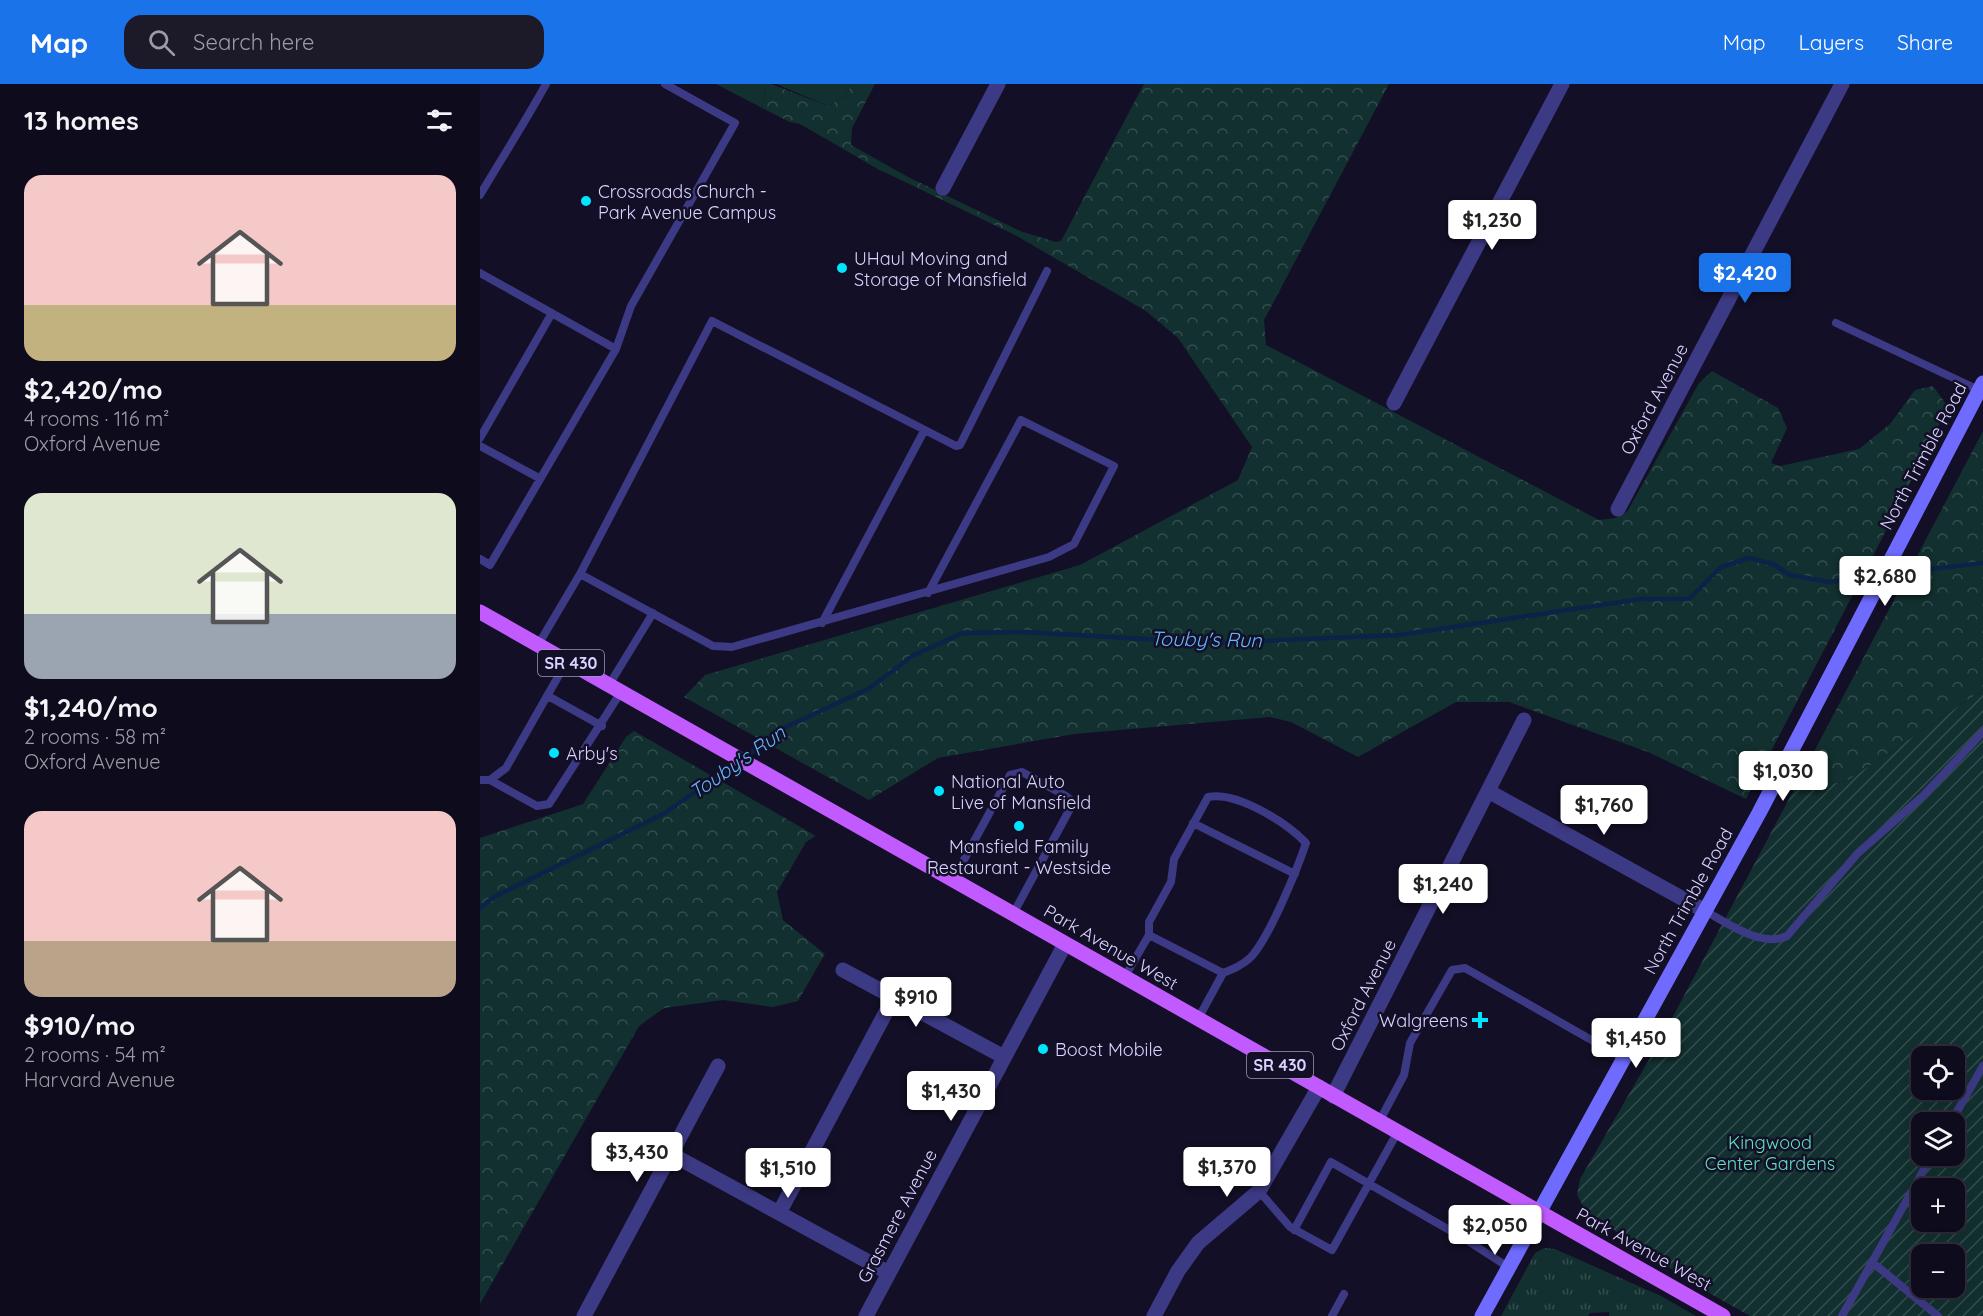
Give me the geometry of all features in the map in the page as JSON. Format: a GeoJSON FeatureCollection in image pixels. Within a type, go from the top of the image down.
{"type":"FeatureCollection","features":[{"type":"Feature","properties":{"kind":"main road","name":"North Trimble Road"},"geometry":{"type":"LineString","coordinates":[[1482,1316],[1705,911],[1981,386]]}},
{"type":"Feature","properties":{"kind":"main road","name":"Park Avenue West"},"geometry":{"type":"LineString","coordinates":[[480,612],[1723,1316]]}},
{"type":"Feature","properties":{"kind":"street"},"geometry":{"type":"LineString","coordinates":[[944,188],[998,84]]}},
{"type":"Feature","properties":{"kind":"street"},"geometry":{"type":"LineString","coordinates":[[1394,403],[1562,84]]}},
{"type":"Feature","properties":{"kind":"street","name":"Oxford Avenue"},"geometry":{"type":"LineString","coordinates":[[1618,509],[1842,84]]}},
{"type":"Feature","properties":{"kind":"street","name":"Oxford Avenue"},"geometry":{"type":"LineString","coordinates":[[1333,1096],[1524,720]]}},
{"type":"Feature","properties":{"kind":"street"},"geometry":{"type":"LineString","coordinates":[[1488,791],[1705,911]]}},
{"type":"Feature","properties":{"kind":"street","name":"Grasmere Avenue"},"geometry":{"type":"LineString","coordinates":[[866,1316],[1065,944]]}},
{"type":"Feature","properties":{"kind":"street"},"geometry":{"type":"LineString","coordinates":[[843,970],[1004,1057]]}},
{"type":"Feature","properties":{"kind":"street"},"geometry":{"type":"LineString","coordinates":[[779,1213],[894,997]]}},
{"type":"Feature","properties":{"kind":"street"},"geometry":{"type":"LineString","coordinates":[[584,1316],[718,1066]]}},
{"type":"Feature","properties":{"kind":"street"},"geometry":{"type":"LineString","coordinates":[[1154,1316],[1178,1271],[1198,1243],[1259,1191],[1319,1088]]}},
{"type":"Feature","properties":{"kind":"street"},"geometry":{"type":"LineString","coordinates":[[671,1154],[889,1273]]}},
{"type":"Feature","properties":{"kind":"lane"},"geometry":{"type":"LineString","coordinates":[[480,195],[507,149],[519,135],[546,84]]}},
{"type":"Feature","properties":{"kind":"lane"},"geometry":{"type":"LineString","coordinates":[[480,559],[490,565],[616,349],[631,306],[735,123],[664,84]]}},
{"type":"Feature","properties":{"kind":"lane"},"geometry":{"type":"LineString","coordinates":[[538,645],[580,574],[712,321],[952,445],[960,445],[1047,271]]}},
{"type":"Feature","properties":{"kind":"lane"},"geometry":{"type":"LineString","coordinates":[[480,273],[616,349]]}},
{"type":"Feature","properties":{"kind":"lane"},"geometry":{"type":"LineString","coordinates":[[480,438],[552,313]]}},
{"type":"Feature","properties":{"kind":"lane"},"geometry":{"type":"LineString","coordinates":[[1836,323],[1981,386]]}},
{"type":"Feature","properties":{"kind":"lane"},"geometry":{"type":"LineString","coordinates":[[580,574],[713,646],[732,647],[928,593],[1064,551],[1074,544],[1114,466],[1021,420],[928,593]]}},
{"type":"Feature","properties":{"kind":"lane"},"geometry":{"type":"LineString","coordinates":[[822,622],[924,430]]}},
{"type":"Feature","properties":{"kind":"lane"},"geometry":{"type":"LineString","coordinates":[[480,446],[539,478]]}},
{"type":"Feature","properties":{"kind":"lane"},"geometry":{"type":"LineString","coordinates":[[480,780],[490,780],[537,806],[549,804],[602,726],[615,689],[653,613]]}},
{"type":"Feature","properties":{"kind":"lane"},"geometry":{"type":"LineString","coordinates":[[490,780],[506,768],[567,661]]}},
{"type":"Feature","properties":{"kind":"lane"},"geometry":{"type":"LineString","coordinates":[[548,696],[602,726]]}},
{"type":"Feature","properties":{"kind":"lane"},"geometry":{"type":"LineString","coordinates":[[1705,911],[1761,939],[1772,940],[1787,936],[1858,853],[1923,796],[1983,732]]}},
{"type":"Feature","properties":{"kind":"lane"},"geometry":{"type":"LineString","coordinates":[[953,880],[1011,775],[1022,772],[1066,796],[1071,800],[1071,807],[1013,914]]}},
{"type":"Feature","properties":{"kind":"lane"},"geometry":{"type":"LineString","coordinates":[[1124,978],[1149,935],[1149,922],[1171,882],[1174,859],[1208,797],[1219,795],[1252,807],[1292,828],[1306,843],[1295,874],[1255,952],[1238,967],[1223,973],[1198,1019]]}},
{"type":"Feature","properties":{"kind":"lane"},"geometry":{"type":"LineString","coordinates":[[1193,824],[1295,874]]}},
{"type":"Feature","properties":{"kind":"lane"},"geometry":{"type":"LineString","coordinates":[[1149,935],[1223,973]]}},
{"type":"Feature","properties":{"kind":"lane"},"geometry":{"type":"LineString","coordinates":[[1379,1122],[1404,1075],[1410,1043],[1452,970],[1457,967],[1465,968],[1623,1058]]}},
{"type":"Feature","properties":{"kind":"lane"},"geometry":{"type":"LineString","coordinates":[[1957,1112],[1983,1065]]}},
{"type":"Feature","properties":{"kind":"lane"},"geometry":{"type":"LineString","coordinates":[[1259,1191],[1294,1230],[1333,1250],[1397,1132]]}},
{"type":"Feature","properties":{"kind":"lane"},"geometry":{"type":"LineString","coordinates":[[1294,1230],[1331,1162],[1465,1239],[1508,1267]]}},
{"type":"Feature","properties":{"kind":"lane"},"geometry":{"type":"LineString","coordinates":[[1842,1316],[1926,1166]]}},
{"type":"Feature","properties":{"kind":"lane"},"geometry":{"type":"LineString","coordinates":[[1872,1262],[1938,1316]]}},
{"type":"Feature","properties":{"kind":"lane"},"geometry":{"type":"LineString","coordinates":[[1332,1316],[1344,1294]]}},
{"type":"Feature","properties":{"kind":"green space"},"geometry":{"type":"Polygon","coordinates":[[[716,84],[771,84],[766,88],[762,108],[716,84]]]}},
{"type":"Feature","properties":{"kind":"green space"},"geometry":{"type":"Polygon","coordinates":[[[771,84],[828,106],[845,96],[852,84],[875,84],[852,128],[851,145],[908,177],[1020,231],[1056,242],[1061,241],[1144,84],[1389,84],[1264,320],[1266,345],[1599,520],[1616,518],[1627,512],[1699,383],[1712,371],[1778,408],[1787,428],[1771,463],[1780,466],[1859,449],[1890,424],[1915,390],[1933,386],[1948,407],[1746,799],[1648,752],[1509,702],[1456,702],[1358,757],[1291,722],[1270,717],[1074,734],[938,758],[869,800],[684,697],[705,675],[1080,565],[1238,480],[1252,447],[1178,338],[1146,311],[1015,235],[876,168],[800,124],[790,122],[762,108],[766,88],[771,84]]]}},
{"type":"Feature","properties":{"kind":"green space"},"geometry":{"type":"Polygon","coordinates":[[[776,84],[852,84],[845,96],[828,106],[776,84]]]}},
{"type":"Feature","properties":{"kind":"green space"},"geometry":{"type":"Polygon","coordinates":[[[1983,431],[1983,690],[1847,781],[1811,787],[1798,782],[1983,431]]]}},
{"type":"Feature","properties":{"kind":"green space","name":"Kingwood Center Gardens"},"geometry":{"type":"Polygon","coordinates":[[[1983,690],[1983,1316],[1750,1316],[1695,1285],[1586,1211],[1577,1195],[1580,1179],[1662,1037],[1798,782],[1811,787],[1847,781],[1983,690]]]}},
{"type":"Feature","properties":{"kind":"green space"},"geometry":{"type":"Polygon","coordinates":[[[634,731],[816,836],[806,842],[777,892],[783,920],[825,954],[798,1001],[773,1007],[723,1000],[664,1008],[639,1026],[480,1304],[480,838],[583,804],[626,737],[634,731]]]}},
{"type":"Feature","properties":{"kind":"green space"},"geometry":{"type":"Polygon","coordinates":[[[1544,1248],[1555,1249],[1661,1296],[1696,1316],[1609,1316],[1609,1312],[1590,1313],[1588,1316],[1501,1316],[1535,1253],[1544,1248]]]}},
{"type":"Feature","properties":{"kind":"waterway","name":"Touby's Run"},"geometry":{"type":"LineString","coordinates":[[745,757],[786,727],[868,689],[914,655],[963,633],[1024,632],[1215,643],[1399,635],[1641,599],[1689,599],[1721,567],[1749,558],[1773,564],[1790,575],[1829,582],[1880,575]]}},
{"type":"Feature","properties":{"kind":"waterway","name":"Touby's Run"},"geometry":{"type":"LineString","coordinates":[[1888,574],[1983,563]]}},
{"type":"Feature","properties":{"kind":"waterway","name":"Touby's Run"},"geometry":{"type":"LineString","coordinates":[[480,908],[494,897],[665,813],[738,762]]}},
{"type":"Feature","properties":{"kind":"place","name":"Crossroads Church - Park Avenue Campus"},"geometry":{"type":"Point","coordinates":[586,201]}},
{"type":"Feature","properties":{"kind":"place","name":"UHaul Moving and Storage of Mansfield"},"geometry":{"type":"Point","coordinates":[842,268]}},
{"type":"Feature","properties":{"kind":"place","name":"Arby's"},"geometry":{"type":"Point","coordinates":[554,753]}},
{"type":"Feature","properties":{"kind":"place","name":"National Auto Live of Mansfield"},"geometry":{"type":"Point","coordinates":[939,791]}},
{"type":"Feature","properties":{"kind":"place","name":"Mansfield Family Restaurant - Westside"},"geometry":{"type":"Point","coordinates":[1019,826]}},
{"type":"Feature","properties":{"kind":"place","name":"Walgreens"},"geometry":{"type":"Point","coordinates":[1480,1020]}},
{"type":"Feature","properties":{"kind":"place","name":"Boost Mobile"},"geometry":{"type":"Point","coordinates":[1043,1049]}}]}
